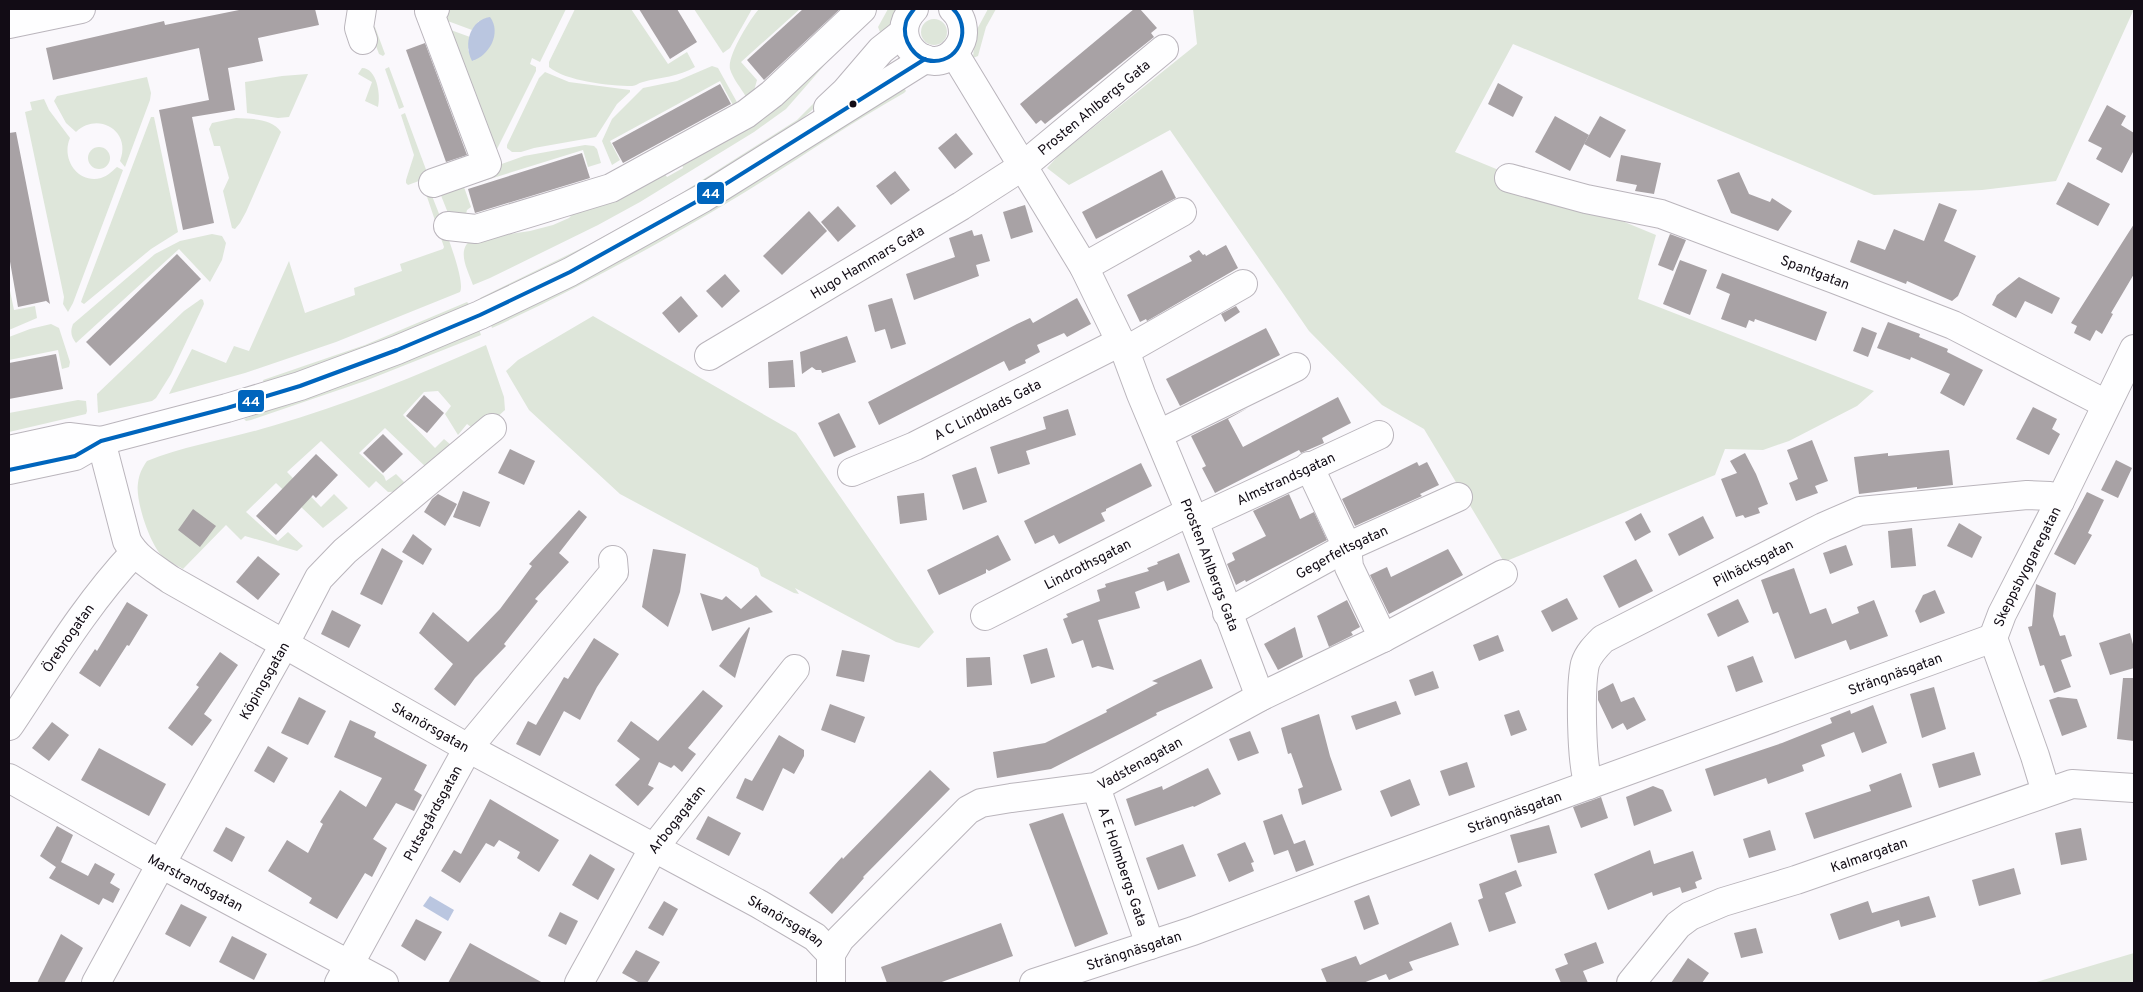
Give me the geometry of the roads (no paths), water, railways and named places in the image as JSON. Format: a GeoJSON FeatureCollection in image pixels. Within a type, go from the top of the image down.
{"type":"FeatureCollection","features":[{"type":"Feature","properties":{"kind":"street"},"geometry":{"type":"LineString","coordinates":[[9,24],[80,9]]}},
{"type":"Feature","properties":{"kind":"street"},"geometry":{"type":"LineString","coordinates":[[362,9],[359,28],[363,40]]}},
{"type":"Feature","properties":{"kind":"street"},"geometry":{"type":"LineString","coordinates":[[428,9],[487,164],[433,183]]}},
{"type":"Feature","properties":{"kind":"street"},"geometry":{"type":"LineString","coordinates":[[448,226],[476,229],[612,188],[746,114],[772,94],[862,9]]}},
{"type":"Feature","properties":{"kind":"street"},"geometry":{"type":"LineString","coordinates":[[909,20],[908,46],[918,56],[937,60],[954,53],[961,42],[963,30],[955,9]]}},
{"type":"Feature","properties":{"kind":"street"},"geometry":{"type":"LineString","coordinates":[[790,142],[845,92],[909,20]]}},
{"type":"Feature","properties":{"kind":"street","name":"Prosten Ahlbergs Gata"},"geometry":{"type":"LineString","coordinates":[[1023,166],[1164,49]]}},
{"type":"Feature","properties":{"kind":"street","name":"Prosten Ahlbergs Gata"},"geometry":{"type":"LineString","coordinates":[[954,53],[1084,267],[1122,346],[1192,516],[1260,697]]}},
{"type":"Feature","properties":{"kind":"street"},"geometry":{"type":"LineString","coordinates":[[9,470],[75,456],[101,441],[227,408],[300,386],[397,350],[465,322],[570,272],[658,224],[703,198],[925,59]]}},
{"type":"Feature","properties":{"kind":"street","name":"Hugo Hammars Gata"},"geometry":{"type":"LineString","coordinates":[[709,356],[960,206],[1023,166]]}},
{"type":"Feature","properties":{"kind":"street","name":"Spantgatan"},"geometry":{"type":"LineString","coordinates":[[1509,178],[1586,199],[1661,214],[1834,279],[1953,325],[2106,404]]}},
{"type":"Feature","properties":{"kind":"street"},"geometry":{"type":"LineString","coordinates":[[1084,267],[1182,212]]}},
{"type":"Feature","properties":{"kind":"street"},"geometry":{"type":"LineString","coordinates":[[1122,346],[1243,284]]}},
{"type":"Feature","properties":{"kind":"street","name":"A C Lindblads Gata"},"geometry":{"type":"LineString","coordinates":[[852,472],[915,446],[1122,346]]}},
{"type":"Feature","properties":{"kind":"street","name":"Skeppsbyggaregatan"},"geometry":{"type":"LineString","coordinates":[[2046,792],[1993,638],[2007,604],[2106,404],[2133,355]]}},
{"type":"Feature","properties":{"kind":"street"},"geometry":{"type":"LineString","coordinates":[[1158,434],[1296,367]]}},
{"type":"Feature","properties":{"kind":"street","name":"Köpingsgatan"},"geometry":{"type":"LineString","coordinates":[[96,983],[284,645],[319,578],[330,565],[492,428]]}},
{"type":"Feature","properties":{"kind":"street","name":"Almstrandsgatan"},"geometry":{"type":"LineString","coordinates":[[1192,516],[1379,435]]}},
{"type":"Feature","properties":{"kind":"street"},"geometry":{"type":"LineString","coordinates":[[9,450],[70,437],[101,441]]}},
{"type":"Feature","properties":{"kind":"street"},"geometry":{"type":"LineString","coordinates":[[101,441],[125,532],[134,554]]}},
{"type":"Feature","properties":{"kind":"street"},"geometry":{"type":"LineString","coordinates":[[1309,466],[1347,547],[1350,567],[1383,638]]}},
{"type":"Feature","properties":{"kind":"street","name":"Pilhäcksgatan"},"geometry":{"type":"LineString","coordinates":[[1589,785],[1586,776],[1583,746],[1585,664],[1593,649],[1603,639],[1824,527],[1860,511],[2027,495],[2050,496],[2060,500]]}},
{"type":"Feature","properties":{"kind":"street","name":"Gegerfeltsgatan"},"geometry":{"type":"LineString","coordinates":[[1228,613],[1347,547],[1458,497]]}},
{"type":"Feature","properties":{"kind":"street","name":"Lindrothsgatan"},"geometry":{"type":"LineString","coordinates":[[985,616],[1192,516]]}},
{"type":"Feature","properties":{"kind":"street","name":"Skanörsgatan"},"geometry":{"type":"LineString","coordinates":[[134,554],[171,580],[468,748],[653,849],[767,908],[815,937],[831,954]]}},
{"type":"Feature","properties":{"kind":"street","name":"Örebrogatan"},"geometry":{"type":"LineString","coordinates":[[9,726],[81,620],[118,571],[134,554]]}},
{"type":"Feature","properties":{"kind":"street","name":"Putsegårdsgatan"},"geometry":{"type":"LineString","coordinates":[[344,974],[468,748],[614,572],[613,560]]}},
{"type":"Feature","properties":{"kind":"street","name":"Vadstenagatan"},"geometry":{"type":"LineString","coordinates":[[831,954],[840,938],[968,810],[981,804],[1011,798],[1096,787],[1260,697],[1383,638],[1503,574]]}},
{"type":"Feature","properties":{"kind":"street","name":"Strängnäsgatan"},"geometry":{"type":"LineString","coordinates":[[1034,983],[1209,925],[1993,638]]}},
{"type":"Feature","properties":{"kind":"street","name":"Arbogagatan"},"geometry":{"type":"LineString","coordinates":[[578,983],[653,849],[795,669]]}},
{"type":"Feature","properties":{"kind":"street","name":"Marstrandsgatan"},"geometry":{"type":"LineString","coordinates":[[9,778],[161,864],[344,974],[384,983]]}},
{"type":"Feature","properties":{"kind":"street","name":"Kalmargatan"},"geometry":{"type":"LineString","coordinates":[[1631,983],[1678,925],[1690,916],[1723,902],[1796,880],[2072,784],[2134,788]]}},
{"type":"Feature","properties":{"kind":"street","name":"A E Holmbergs Gata"},"geometry":{"type":"LineString","coordinates":[[1096,787],[1150,945]]}},
{"type":"Feature","properties":{"kind":"street"},"geometry":{"type":"LineString","coordinates":[[831,954],[831,983]]}},
{"type":"Feature","properties":{"kind":"water"},"geometry":{"type":"Polygon","coordinates":[[[490,17],[495,30],[492,43],[484,54],[472,61],[468,47],[470,34],[477,23],[490,17]]]}},
{"type":"Feature","properties":{"kind":"water"},"geometry":{"type":"Polygon","coordinates":[[[430,896],[454,910],[448,921],[423,906],[430,896]]]}}]}
